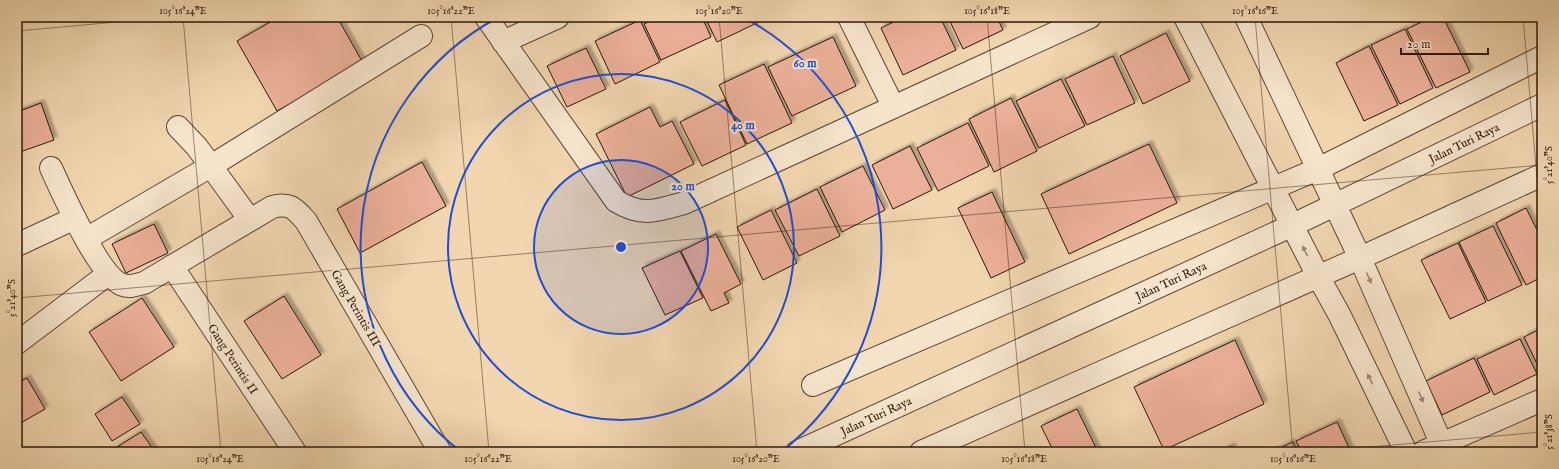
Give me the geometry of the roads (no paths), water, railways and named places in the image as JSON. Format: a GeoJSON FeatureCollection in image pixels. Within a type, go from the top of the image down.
{"type":"FeatureCollection","features":[{"type":"Feature","properties":{"kind":"street"},"geometry":{"type":"LineString","coordinates":[[486,17],[616,201],[627,208],[640,212],[659,211],[684,203],[1090,17]]}},
{"type":"Feature","properties":{"kind":"street"},"geometry":{"type":"LineString","coordinates":[[503,42],[558,17]]}},
{"type":"Feature","properties":{"kind":"street"},"geometry":{"type":"LineString","coordinates":[[849,17],[893,106]]}},
{"type":"Feature","properties":{"kind":"street"},"geometry":{"type":"LineString","coordinates":[[1185,17],[1340,316],[1406,452]]}},
{"type":"Feature","properties":{"kind":"street"},"geometry":{"type":"LineString","coordinates":[[1246,17],[1360,258],[1436,449],[1542,400]]}},
{"type":"Feature","properties":{"kind":"street"},"geometry":{"type":"LineString","coordinates":[[86,239],[211,166],[421,36]]}},
{"type":"Feature","properties":{"kind":"street"},"geometry":{"type":"LineString","coordinates":[[813,385],[1318,169],[1542,57]]}},
{"type":"Feature","properties":{"kind":"street","name":"Jalan Turi Raya"},"geometry":{"type":"LineString","coordinates":[[797,452],[1335,205],[1542,105]]}},
{"type":"Feature","properties":{"kind":"street"},"geometry":{"type":"LineString","coordinates":[[178,127],[197,147],[250,220]]}},
{"type":"Feature","properties":{"kind":"street"},"geometry":{"type":"LineString","coordinates":[[17,343],[108,274],[74,218],[51,168]]}},
{"type":"Feature","properties":{"kind":"street"},"geometry":{"type":"LineString","coordinates":[[921,452],[1360,258],[1542,175]]}},
{"type":"Feature","properties":{"kind":"street","name":"Gang Perintis III"},"geometry":{"type":"LineString","coordinates":[[108,274],[114,280],[123,285],[133,286],[144,283],[272,207],[289,205],[306,221],[440,452]]}},
{"type":"Feature","properties":{"kind":"street"},"geometry":{"type":"LineString","coordinates":[[17,245],[74,218]]}},
{"type":"Feature","properties":{"kind":"street","name":"Gang Perintis II"},"geometry":{"type":"LineString","coordinates":[[172,266],[295,452]]}}]}
